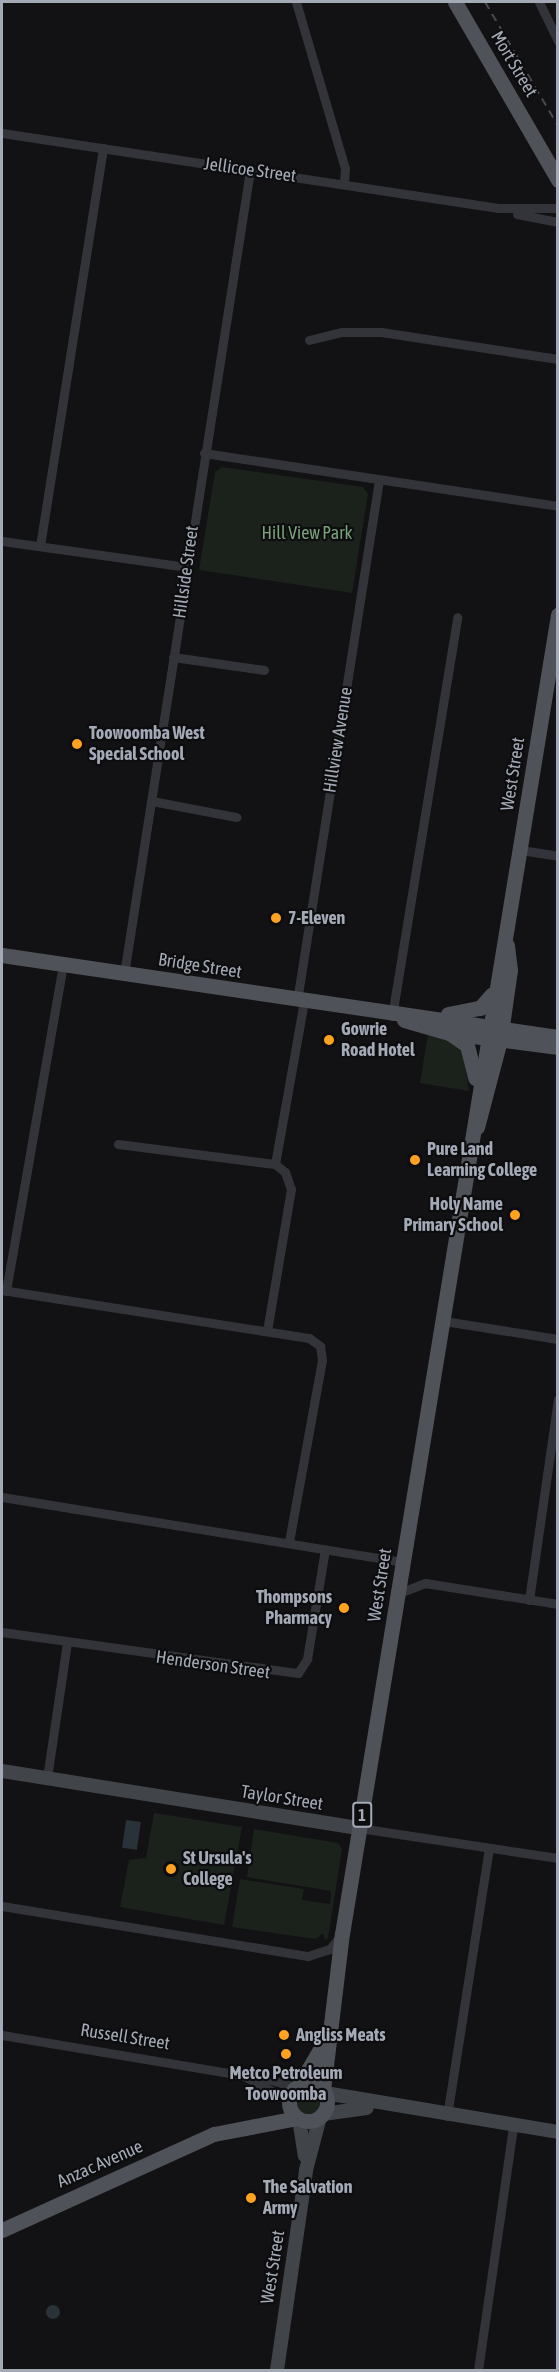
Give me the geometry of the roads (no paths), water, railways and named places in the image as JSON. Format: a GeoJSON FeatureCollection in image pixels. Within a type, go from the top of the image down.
{"type":"FeatureCollection","features":[{"type":"Feature","properties":{"kind":"main road","name":"Mort Street"},"geometry":{"type":"LineString","coordinates":[[455,2],[558,180]]}},
{"type":"Feature","properties":{"kind":"main road","name":"Mort Street"},"geometry":{"type":"LineString","coordinates":[[540,146],[558,164]]}},
{"type":"Feature","properties":{"kind":"main road","name":"West Street"},"geometry":{"type":"LineString","coordinates":[[324,2091],[326,2038],[342,1934],[473,1138],[494,1033],[492,994],[506,939],[520,850],[553,676],[558,615]]}},
{"type":"Feature","properties":{"kind":"main road","name":"West Street"},"geometry":{"type":"LineString","coordinates":[[473,1138],[475,1102],[510,970],[506,939]]}},
{"type":"Feature","properties":{"kind":"main road","name":"Bridge Street"},"geometry":{"type":"LineString","coordinates":[[2,955],[392,1016],[449,1033],[558,1037]]}},
{"type":"Feature","properties":{"kind":"main road"},"geometry":{"type":"LineString","coordinates":[[418,1015],[473,1010],[492,994]]}},
{"type":"Feature","properties":{"kind":"main road","name":"Bridge Street"},"geometry":{"type":"LineString","coordinates":[[392,1016],[418,1015],[558,1047]]}},
{"type":"Feature","properties":{"kind":"main road"},"geometry":{"type":"LineString","coordinates":[[449,1033],[468,1050],[475,1102]]}},
{"type":"Feature","properties":{"kind":"main road","name":"Taylor Street"},"geometry":{"type":"LineString","coordinates":[[2,1771],[359,1828]]}},
{"type":"Feature","properties":{"kind":"main road","name":"West Street"},"geometry":{"type":"LineString","coordinates":[[293,2094],[326,2038]]}},
{"type":"Feature","properties":{"kind":"main road"},"geometry":{"type":"LineString","coordinates":[[293,2094],[314,2084],[324,2091],[387,2107],[558,2132]]}},
{"type":"Feature","properties":{"kind":"main road","name":"1"},"geometry":{"type":"LineString","coordinates":[[322,2115],[324,2091]]}},
{"type":"Feature","properties":{"kind":"main road","name":"1"},"geometry":{"type":"LineString","coordinates":[[293,2094],[298,2118]]}},
{"type":"Feature","properties":{"kind":"main road","name":"Anzac Avenue"},"geometry":{"type":"LineString","coordinates":[[2,2230],[214,2134],[238,2119],[293,2094]]}},
{"type":"Feature","properties":{"kind":"main road"},"geometry":{"type":"LineString","coordinates":[[322,2115],[387,2107]]}},
{"type":"Feature","properties":{"kind":"main road","name":"West Street"},"geometry":{"type":"LineString","coordinates":[[277,2370],[306,2170],[322,2115]]}},
{"type":"Feature","properties":{"kind":"main road","name":"Anzac Avenue"},"geometry":{"type":"LineString","coordinates":[[214,2134],[322,2115]]}},
{"type":"Feature","properties":{"kind":"main road","name":"West Street"},"geometry":{"type":"LineString","coordinates":[[298,2118],[306,2170]]}},
{"type":"Feature","properties":{"kind":"street"},"geometry":{"type":"LineString","coordinates":[[296,2],[345,168],[344,184]]}},
{"type":"Feature","properties":{"kind":"street"},"geometry":{"type":"LineString","coordinates":[[539,2],[558,41]]}},
{"type":"Feature","properties":{"kind":"street","name":"Jellicoe Street"},"geometry":{"type":"LineString","coordinates":[[2,133],[498,208],[558,222]]}},
{"type":"Feature","properties":{"kind":"street"},"geometry":{"type":"LineString","coordinates":[[40,546],[103,148]]}},
{"type":"Feature","properties":{"kind":"street","name":"Hillside Street"},"geometry":{"type":"LineString","coordinates":[[124,974],[250,170]]}},
{"type":"Feature","properties":{"kind":"street","name":"Jellicoe Street"},"geometry":{"type":"LineString","coordinates":[[498,208],[558,208]]}},
{"type":"Feature","properties":{"kind":"street"},"geometry":{"type":"LineString","coordinates":[[309,340],[342,332],[381,332],[558,359]]}},
{"type":"Feature","properties":{"kind":"street"},"geometry":{"type":"LineString","coordinates":[[204,453],[558,506]]}},
{"type":"Feature","properties":{"kind":"street","name":"Hillview Avenue"},"geometry":{"type":"LineString","coordinates":[[275,1164],[379,480]]}},
{"type":"Feature","properties":{"kind":"street"},"geometry":{"type":"LineString","coordinates":[[2,541],[186,567]]}},
{"type":"Feature","properties":{"kind":"street"},"geometry":{"type":"LineString","coordinates":[[392,1016],[457,617]]}},
{"type":"Feature","properties":{"kind":"street"},"geometry":{"type":"LineString","coordinates":[[173,657],[264,670]]}},
{"type":"Feature","properties":{"kind":"street"},"geometry":{"type":"LineString","coordinates":[[152,801],[236,817]]}},
{"type":"Feature","properties":{"kind":"street"},"geometry":{"type":"LineString","coordinates":[[520,850],[558,856]]}},
{"type":"Feature","properties":{"kind":"street"},"geometry":{"type":"LineString","coordinates":[[63,965],[4,1291],[309,1338],[320,1346],[322,1360],[289,1542]]}},
{"type":"Feature","properties":{"kind":"street"},"geometry":{"type":"LineString","coordinates":[[118,1143],[275,1164],[285,1172],[291,1189],[267,1331]]}},
{"type":"Feature","properties":{"kind":"street"},"geometry":{"type":"LineString","coordinates":[[444,1322],[558,1339]]}},
{"type":"Feature","properties":{"kind":"street"},"geometry":{"type":"LineString","coordinates":[[529,1600],[558,1399]]}},
{"type":"Feature","properties":{"kind":"street"},"geometry":{"type":"LineString","coordinates":[[2,1497],[404,1562]]}},
{"type":"Feature","properties":{"kind":"street","name":"Henderson Street"},"geometry":{"type":"LineString","coordinates":[[2,1632],[67,1643],[298,1673],[307,1659],[325,1549]]}},
{"type":"Feature","properties":{"kind":"street"},"geometry":{"type":"LineString","coordinates":[[399,1593],[431,1584],[558,1604]]}},
{"type":"Feature","properties":{"kind":"street"},"geometry":{"type":"LineString","coordinates":[[46,1778],[67,1643]]}},
{"type":"Feature","properties":{"kind":"street","name":"Taylor Street"},"geometry":{"type":"LineString","coordinates":[[359,1828],[558,1858]]}},
{"type":"Feature","properties":{"kind":"street"},"geometry":{"type":"LineString","coordinates":[[447,2116],[489,1848]]}},
{"type":"Feature","properties":{"kind":"street"},"geometry":{"type":"LineString","coordinates":[[2,1906],[297,1954],[324,1952],[342,1934]]}},
{"type":"Feature","properties":{"kind":"street","name":"Russell Street"},"geometry":{"type":"LineString","coordinates":[[2,2036],[242,2075],[264,2075],[293,2094]]}},
{"type":"Feature","properties":{"kind":"street","name":"Russell Street"},"geometry":{"type":"LineString","coordinates":[[242,2075],[293,2094]]}},
{"type":"Feature","properties":{"kind":"street"},"geometry":{"type":"LineString","coordinates":[[478,2370],[513,2126]]}},
{"type":"Feature","properties":{"kind":"railway"},"geometry":{"type":"LineString","coordinates":[[485,2],[558,126]]}},
{"type":"Feature","properties":{"kind":"place","name":"Toowoomba West Special School"},"geometry":{"type":"Point","coordinates":[77,744]}},
{"type":"Feature","properties":{"kind":"place","name":"7-Eleven"},"geometry":{"type":"Point","coordinates":[276,918]}},
{"type":"Feature","properties":{"kind":"place","name":"Gowrie Road Hotel"},"geometry":{"type":"Point","coordinates":[329,1040]}},
{"type":"Feature","properties":{"kind":"place","name":"Pure Land Learning College"},"geometry":{"type":"Point","coordinates":[415,1160]}},
{"type":"Feature","properties":{"kind":"place","name":"Holy Name Primary School"},"geometry":{"type":"Point","coordinates":[515,1215]}},
{"type":"Feature","properties":{"kind":"place","name":"Thompsons Pharmacy"},"geometry":{"type":"Point","coordinates":[344,1608]}},
{"type":"Feature","properties":{"kind":"place","name":"St Ursula's College"},"geometry":{"type":"Point","coordinates":[171,1869]}},
{"type":"Feature","properties":{"kind":"place","name":"Angliss Meats"},"geometry":{"type":"Point","coordinates":[284,2035]}},
{"type":"Feature","properties":{"kind":"place","name":"Metco Petroleum Toowoomba"},"geometry":{"type":"Point","coordinates":[286,2054]}},
{"type":"Feature","properties":{"kind":"place","name":"The Salvation Army"},"geometry":{"type":"Point","coordinates":[251,2198]}},
{"type":"Feature","properties":{"kind":"park label","name":"Hill View Park"},"geometry":{"type":"Point","coordinates":[307,533]}}]}
